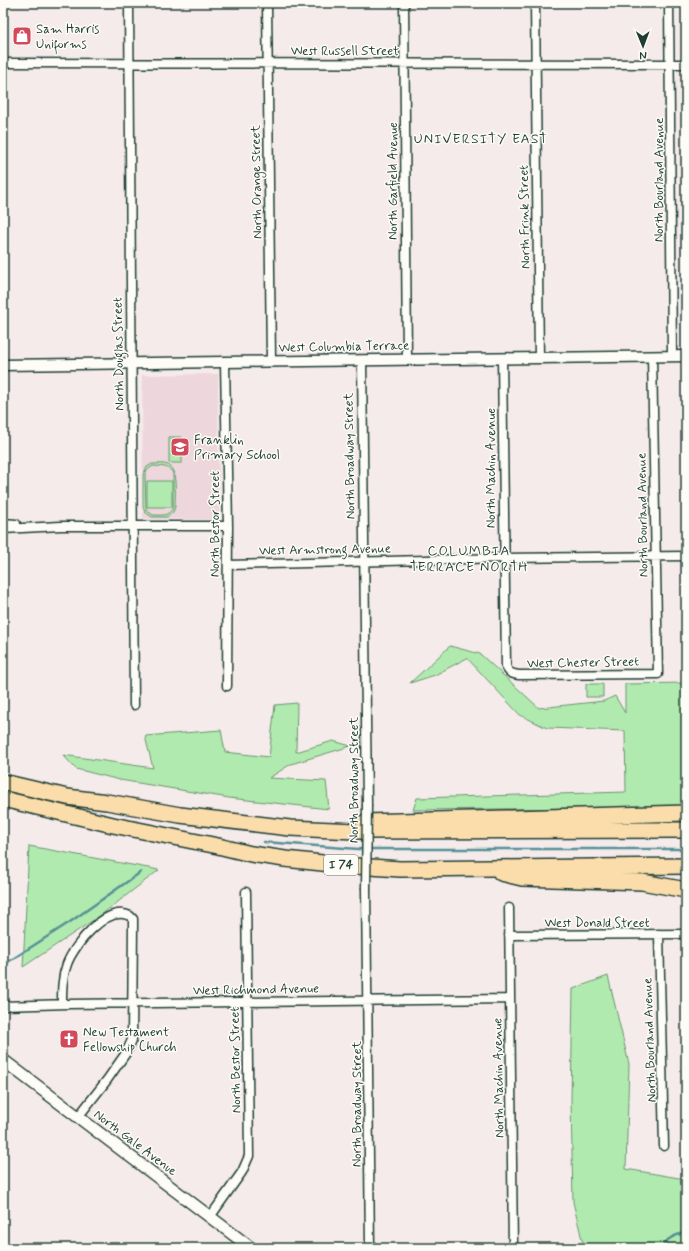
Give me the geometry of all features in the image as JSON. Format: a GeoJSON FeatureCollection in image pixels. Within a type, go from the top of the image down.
{"type":"FeatureCollection","features":[{"type":"Feature","properties":{"kind":"highway"},"geometry":{"type":"LineString","coordinates":[[3,782],[67,797],[107,802],[180,815],[290,828],[354,831],[684,830]]}},
{"type":"Feature","properties":{"kind":"highway","name":"I 74"},"geometry":{"type":"LineString","coordinates":[[3,799],[120,827],[285,860],[400,869],[686,866]]}},
{"type":"Feature","properties":{"kind":"highway"},"geometry":{"type":"LineString","coordinates":[[290,828],[375,821],[686,813]]}},
{"type":"Feature","properties":{"kind":"highway"},"geometry":{"type":"LineString","coordinates":[[481,869],[522,878],[634,882],[664,885],[686,890]]}},
{"type":"Feature","properties":{"kind":"main road","name":"North Gale Avenue"},"geometry":{"type":"LineString","coordinates":[[3,1060],[251,1248]]}},
{"type":"Feature","properties":{"kind":"street","name":"North Douglas Street"},"geometry":{"type":"LineString","coordinates":[[129,3],[134,705]]}},
{"type":"Feature","properties":{"kind":"street","name":"North Orange Street"},"geometry":{"type":"LineString","coordinates":[[267,3],[271,361]]}},
{"type":"Feature","properties":{"kind":"street","name":"North Garfield Avenue"},"geometry":{"type":"LineString","coordinates":[[404,3],[406,360]]}},
{"type":"Feature","properties":{"kind":"street","name":"North Frink Street"},"geometry":{"type":"LineString","coordinates":[[535,3],[539,358]]}},
{"type":"Feature","properties":{"kind":"street","name":"North Bourland Avenue"},"geometry":{"type":"LineString","coordinates":[[669,3],[672,356]]}},
{"type":"Feature","properties":{"kind":"street","name":"West Russell Street"},"geometry":{"type":"LineString","coordinates":[[3,63],[686,64]]}},
{"type":"Feature","properties":{"kind":"street","name":"North Bourland Avenue"},"geometry":{"type":"LineString","coordinates":[[652,356],[658,674]]}},
{"type":"Feature","properties":{"kind":"street","name":"West Columbia Terrace"},"geometry":{"type":"LineString","coordinates":[[3,365],[686,356]]}},
{"type":"Feature","properties":{"kind":"street","name":"North Machin Avenue"},"geometry":{"type":"LineString","coordinates":[[502,358],[506,666],[509,672]]}},
{"type":"Feature","properties":{"kind":"street","name":"North Broadway Street"},"geometry":{"type":"LineString","coordinates":[[362,360],[370,1248]]}},
{"type":"Feature","properties":{"kind":"street","name":"North Bestor Street"},"geometry":{"type":"LineString","coordinates":[[225,362],[228,526],[227,686]]}},
{"type":"Feature","properties":{"kind":"street"},"geometry":{"type":"LineString","coordinates":[[3,522],[61,526]]}},
{"type":"Feature","properties":{"kind":"street"},"geometry":{"type":"LineString","coordinates":[[3,529],[61,526],[228,526]]}},
{"type":"Feature","properties":{"kind":"street","name":"West Armstrong Avenue"},"geometry":{"type":"LineString","coordinates":[[228,564],[686,556]]}},
{"type":"Feature","properties":{"kind":"street","name":"West Chester Street"},"geometry":{"type":"LineString","coordinates":[[509,672],[519,675],[658,674]]}},
{"type":"Feature","properties":{"kind":"street","name":"North Bestor Street"},"geometry":{"type":"LineString","coordinates":[[210,1217],[242,1172],[249,1156],[246,892]]}},
{"type":"Feature","properties":{"kind":"street","name":"North Machin Avenue"},"geometry":{"type":"LineString","coordinates":[[509,908],[513,1248]]}},
{"type":"Feature","properties":{"kind":"street"},"geometry":{"type":"LineString","coordinates":[[62,1004],[63,977],[67,962],[74,948],[89,932],[109,916],[117,914],[128,914],[131,916],[133,922],[134,1003],[133,1036],[131,1044],[107,1080],[78,1117]]}},
{"type":"Feature","properties":{"kind":"street","name":"North Bourland Avenue"},"geometry":{"type":"LineString","coordinates":[[659,934],[664,1146]]}},
{"type":"Feature","properties":{"kind":"street","name":"West Donald Street"},"geometry":{"type":"LineString","coordinates":[[509,935],[686,934]]}},
{"type":"Feature","properties":{"kind":"street","name":"West Richmond Avenue"},"geometry":{"type":"LineString","coordinates":[[3,1006],[510,999]]}},
{"type":"Feature","properties":{"kind":"shaded area","name":"Franklin Primary School"},"geometry":{"type":"Polygon","coordinates":[[[218,374],[219,519],[143,519],[142,375],[218,374]]]}},
{"type":"Feature","properties":{"kind":"green space"},"geometry":{"type":"Polygon","coordinates":[[[169,437],[182,437],[182,463],[169,463],[169,437]]]}},
{"type":"Feature","properties":{"kind":"green space"},"geometry":{"type":"Polygon","coordinates":[[[152,464],[165,464],[171,468],[173,472],[175,478],[175,507],[173,512],[167,517],[152,517],[145,512],[143,508],[143,474],[147,467],[152,464]],[[153,466],[147,470],[145,474],[146,510],[153,515],[164,515],[167,514],[173,507],[173,473],[167,468],[153,466]]]}},
{"type":"Feature","properties":{"kind":"green space"},"geometry":{"type":"Polygon","coordinates":[[[147,481],[172,481],[172,507],[147,507],[147,481]]]}},
{"type":"Feature","properties":{"kind":"green space"},"geometry":{"type":"Polygon","coordinates":[[[450,646],[480,654],[539,708],[604,701],[615,696],[625,713],[625,684],[686,683],[686,805],[676,807],[413,810],[417,798],[626,792],[625,731],[547,728],[520,715],[467,658],[435,675],[410,683],[450,646]]]}},
{"type":"Feature","properties":{"kind":"green space"},"geometry":{"type":"Polygon","coordinates":[[[586,684],[603,684],[603,697],[586,697],[586,684]]]}},
{"type":"Feature","properties":{"kind":"green space"},"geometry":{"type":"Polygon","coordinates":[[[297,703],[296,752],[333,741],[351,746],[291,764],[269,778],[326,781],[329,809],[229,798],[120,780],[76,769],[63,755],[153,768],[145,736],[221,730],[225,752],[269,757],[275,705],[297,703]]]}},
{"type":"Feature","properties":{"kind":"green space"},"geometry":{"type":"Polygon","coordinates":[[[29,846],[159,870],[101,915],[23,967],[29,846]]]}},
{"type":"Feature","properties":{"kind":"green space"},"geometry":{"type":"Polygon","coordinates":[[[608,976],[629,1064],[626,1169],[685,1179],[686,1177],[686,1248],[584,1248],[573,1202],[571,1101],[573,989],[608,976]]]}},
{"type":"Feature","properties":{"kind":"waterway"},"geometry":{"type":"LineString","coordinates":[[264,842],[358,849],[686,849]]}},
{"type":"Feature","properties":{"kind":"waterway"},"geometry":{"type":"LineString","coordinates":[[8,962],[70,922],[141,872]]}},
{"type":"Feature","properties":{"kind":"waterway"},"geometry":{"type":"LineString","coordinates":[[662,1248],[669,1239],[686,1232]]}},
{"type":"Feature","properties":{"kind":"place","name":"Sam Harris Uniforms"},"geometry":{"type":"Point","coordinates":[22,36]}},
{"type":"Feature","properties":{"kind":"place","name":"Franklin Primary School"},"geometry":{"type":"Point","coordinates":[180,447]}},
{"type":"Feature","properties":{"kind":"place","name":"New Testament Fellowship Church"},"geometry":{"type":"Point","coordinates":[69,1039]}},
{"type":"Feature","properties":{"kind":"district","name":"UNIVERSITY EAST"},"geometry":{"type":"Point","coordinates":[481,139]}},
{"type":"Feature","properties":{"kind":"district","name":"COLUMBIA TERRACE NORTH"},"geometry":{"type":"Point","coordinates":[469,560]}}]}
